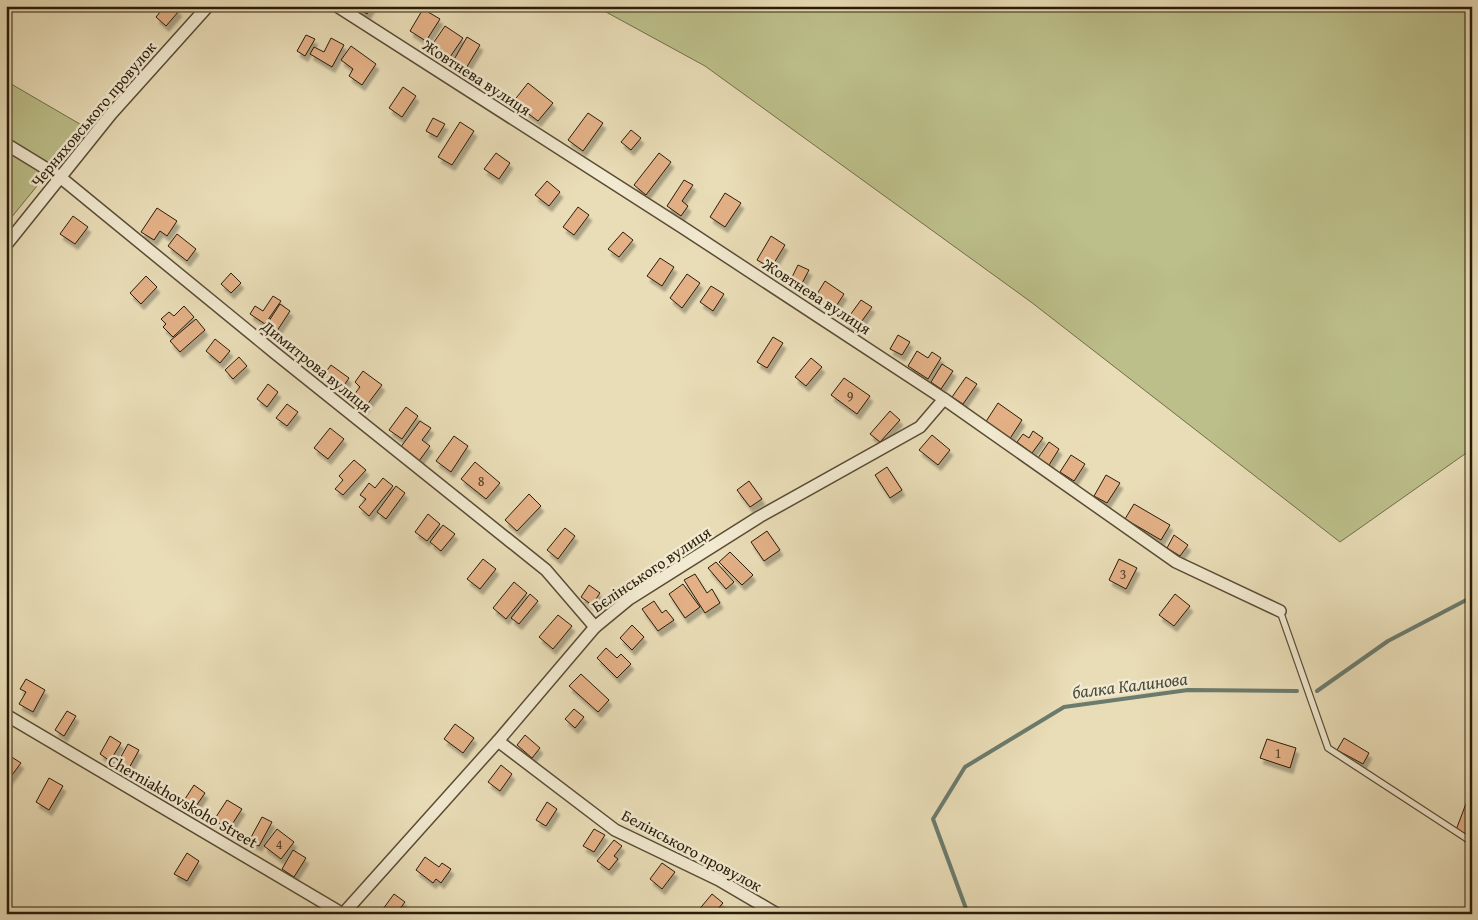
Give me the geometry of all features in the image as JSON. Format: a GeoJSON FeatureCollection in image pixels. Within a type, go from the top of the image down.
{"type":"FeatureCollection","features":[{"type":"Feature","properties":{"kind":"street","name":"Черняховського провулок"},"geometry":{"type":"LineString","coordinates":[[6,245],[111,114],[208,6]]}},
{"type":"Feature","properties":{"kind":"street","name":"Жовтнева вулиця"},"geometry":{"type":"LineString","coordinates":[[336,6],[682,227],[944,399],[1176,562],[1280,611]]}},
{"type":"Feature","properties":{"kind":"street","name":"Димитрова вулиця"},"geometry":{"type":"LineString","coordinates":[[6,144],[60,177],[275,353],[546,570],[595,627]]}},
{"type":"Feature","properties":{"kind":"street","name":"Бєлінського вулиця"},"geometry":{"type":"LineString","coordinates":[[344,914],[498,741],[595,627],[630,599],[759,517],[920,427],[944,399]]}},
{"type":"Feature","properties":{"kind":"street","name":"Cherniakhovskoho Street"},"geometry":{"type":"LineString","coordinates":[[6,716],[344,914]]}},
{"type":"Feature","properties":{"kind":"street","name":"Белінського провулок"},"geometry":{"type":"LineString","coordinates":[[498,741],[615,830],[720,880],[777,914]]}},
{"type":"Feature","properties":{"kind":"lane"},"geometry":{"type":"LineString","coordinates":[[1280,611],[1328,748],[1472,842]]}},
{"type":"Feature","properties":{"kind":"green space"},"geometry":{"type":"Polygon","coordinates":[[[595,6],[1472,6],[1472,449],[1340,542],[1031,302],[705,66],[595,6]]]}},
{"type":"Feature","properties":{"kind":"green space"},"geometry":{"type":"Polygon","coordinates":[[[6,81],[85,127],[6,224],[6,81]]]}},
{"type":"Feature","properties":{"kind":"building"},"geometry":{"type":"Polygon","coordinates":[[[165,6],[174,6],[179,11],[166,26],[156,17],[165,6]]]}},
{"type":"Feature","properties":{"kind":"building"},"geometry":{"type":"Polygon","coordinates":[[[354,6],[372,6],[367,14],[354,6]]]}},
{"type":"Feature","properties":{"kind":"building"},"geometry":{"type":"Polygon","coordinates":[[[423,9],[440,19],[426,41],[410,31],[423,9]]]}},
{"type":"Feature","properties":{"kind":"building"},"geometry":{"type":"Polygon","coordinates":[[[445,26],[463,38],[450,57],[432,45],[445,26]]]}},
{"type":"Feature","properties":{"kind":"building"},"geometry":{"type":"Polygon","coordinates":[[[306,35],[315,39],[305,56],[297,51],[306,35]]]}},
{"type":"Feature","properties":{"kind":"building"},"geometry":{"type":"Polygon","coordinates":[[[467,37],[480,45],[465,70],[452,63],[467,37]]]}},
{"type":"Feature","properties":{"kind":"building"},"geometry":{"type":"Polygon","coordinates":[[[331,38],[344,45],[332,67],[310,54],[314,47],[324,52],[331,38]]]}},
{"type":"Feature","properties":{"kind":"building"},"geometry":{"type":"Polygon","coordinates":[[[351,46],[376,64],[362,85],[349,76],[353,69],[341,60],[351,46]]]}},
{"type":"Feature","properties":{"kind":"building"},"geometry":{"type":"Polygon","coordinates":[[[528,83],[553,103],[538,121],[513,102],[528,83]]]}},
{"type":"Feature","properties":{"kind":"building"},"geometry":{"type":"Polygon","coordinates":[[[403,87],[416,96],[402,117],[389,108],[403,87]]]}},
{"type":"Feature","properties":{"kind":"building"},"geometry":{"type":"Polygon","coordinates":[[[588,113],[603,123],[583,151],[568,140],[588,113]]]}},
{"type":"Feature","properties":{"kind":"building"},"geometry":{"type":"Polygon","coordinates":[[[433,118],[445,124],[437,137],[426,131],[433,118]]]}},
{"type":"Feature","properties":{"kind":"building"},"geometry":{"type":"Polygon","coordinates":[[[460,122],[474,131],[452,165],[438,157],[460,122]]]}},
{"type":"Feature","properties":{"kind":"building"},"geometry":{"type":"Polygon","coordinates":[[[631,130],[641,138],[631,150],[621,142],[631,130]]]}},
{"type":"Feature","properties":{"kind":"building"},"geometry":{"type":"Polygon","coordinates":[[[496,153],[510,163],[499,179],[484,169],[496,153]]]}},
{"type":"Feature","properties":{"kind":"building"},"geometry":{"type":"Polygon","coordinates":[[[659,153],[671,162],[646,195],[634,185],[659,153]]]}},
{"type":"Feature","properties":{"kind":"building"},"geometry":{"type":"Polygon","coordinates":[[[684,180],[693,185],[682,201],[688,206],[681,216],[667,206],[684,180]]]}},
{"type":"Feature","properties":{"kind":"building"},"geometry":{"type":"Polygon","coordinates":[[[547,181],[560,192],[549,206],[535,195],[547,181]]]}},
{"type":"Feature","properties":{"kind":"building"},"geometry":{"type":"Polygon","coordinates":[[[725,193],[741,203],[725,227],[710,217],[725,193]]]}},
{"type":"Feature","properties":{"kind":"building"},"geometry":{"type":"Polygon","coordinates":[[[578,207],[589,215],[574,235],[563,227],[578,207]]]}},
{"type":"Feature","properties":{"kind":"building"},"geometry":{"type":"Polygon","coordinates":[[[157,208],[177,221],[167,236],[160,231],[154,240],[141,232],[157,208]]]}},
{"type":"Feature","properties":{"kind":"building"},"geometry":{"type":"Polygon","coordinates":[[[73,216],[88,227],[75,244],[60,234],[73,216]]]}},
{"type":"Feature","properties":{"kind":"building"},"geometry":{"type":"Polygon","coordinates":[[[623,232],[633,240],[619,257],[608,249],[623,232]]]}},
{"type":"Feature","properties":{"kind":"building"},"geometry":{"type":"Polygon","coordinates":[[[177,234],[196,249],[187,261],[168,246],[177,234]]]}},
{"type":"Feature","properties":{"kind":"building"},"geometry":{"type":"Polygon","coordinates":[[[771,236],[785,245],[771,268],[757,260],[771,236]]]}},
{"type":"Feature","properties":{"kind":"building"},"geometry":{"type":"Polygon","coordinates":[[[660,258],[674,267],[662,286],[647,276],[660,258]]]}},
{"type":"Feature","properties":{"kind":"building"},"geometry":{"type":"Polygon","coordinates":[[[798,265],[809,270],[799,289],[789,283],[798,265]]]}},
{"type":"Feature","properties":{"kind":"building"},"geometry":{"type":"Polygon","coordinates":[[[231,273],[241,283],[231,293],[221,284],[231,273]]]}},
{"type":"Feature","properties":{"kind":"building"},"geometry":{"type":"Polygon","coordinates":[[[687,274],[700,283],[682,308],[670,298],[687,274]]]}},
{"type":"Feature","properties":{"kind":"building"},"geometry":{"type":"Polygon","coordinates":[[[146,276],[157,287],[141,304],[130,293],[146,276]]]}},
{"type":"Feature","properties":{"kind":"building"},"geometry":{"type":"Polygon","coordinates":[[[825,281],[844,294],[833,311],[814,299],[825,281]]]}},
{"type":"Feature","properties":{"kind":"building"},"geometry":{"type":"Polygon","coordinates":[[[711,286],[724,294],[713,311],[700,302],[711,286]]]}},
{"type":"Feature","properties":{"kind":"building"},"geometry":{"type":"Polygon","coordinates":[[[273,296],[281,301],[265,324],[250,314],[255,306],[263,311],[273,296]]]}},
{"type":"Feature","properties":{"kind":"building"},"geometry":{"type":"Polygon","coordinates":[[[861,300],[872,307],[856,329],[845,322],[861,300]]]}},
{"type":"Feature","properties":{"kind":"building"},"geometry":{"type":"Polygon","coordinates":[[[280,304],[290,311],[275,334],[265,327],[280,304]]]}},
{"type":"Feature","properties":{"kind":"building"},"geometry":{"type":"Polygon","coordinates":[[[184,306],[194,317],[173,337],[163,327],[166,324],[161,319],[169,312],[174,316],[184,306]]]}},
{"type":"Feature","properties":{"kind":"building"},"geometry":{"type":"Polygon","coordinates":[[[196,319],[205,330],[180,352],[170,341],[196,319]]]}},
{"type":"Feature","properties":{"kind":"building"},"geometry":{"type":"Polygon","coordinates":[[[898,335],[910,342],[902,355],[890,349],[898,335]]]}},
{"type":"Feature","properties":{"kind":"building"},"geometry":{"type":"Polygon","coordinates":[[[773,337],[783,343],[767,368],[757,362],[773,337]]]}},
{"type":"Feature","properties":{"kind":"building"},"geometry":{"type":"Polygon","coordinates":[[[215,339],[230,351],[220,363],[206,351],[215,339]]]}},
{"type":"Feature","properties":{"kind":"building"},"geometry":{"type":"Polygon","coordinates":[[[917,351],[928,358],[932,352],[941,358],[928,379],[908,366],[917,351]]]}},
{"type":"Feature","properties":{"kind":"building"},"geometry":{"type":"Polygon","coordinates":[[[239,357],[247,366],[233,379],[225,370],[239,357]]]}},
{"type":"Feature","properties":{"kind":"building"},"geometry":{"type":"Polygon","coordinates":[[[811,358],[822,367],[806,386],[795,377],[811,358]]]}},
{"type":"Feature","properties":{"kind":"building"},"geometry":{"type":"Polygon","coordinates":[[[942,364],[953,371],[941,389],[931,382],[942,364]]]}},
{"type":"Feature","properties":{"kind":"building"},"geometry":{"type":"Polygon","coordinates":[[[331,365],[349,378],[341,390],[322,377],[331,365]]]}},
{"type":"Feature","properties":{"kind":"building"},"geometry":{"type":"Polygon","coordinates":[[[363,371],[382,385],[363,410],[350,400],[360,387],[355,382],[363,371]]]}},
{"type":"Feature","properties":{"kind":"building"},"geometry":{"type":"Polygon","coordinates":[[[966,377],[977,384],[963,404],[952,397],[966,377]]]}},
{"type":"Feature","properties":{"kind":"building"},"geometry":{"type":"Polygon","coordinates":[[[844,378],[870,396],[857,414],[831,395],[844,378]]]}},
{"type":"Feature","properties":{"kind":"building"},"geometry":{"type":"Polygon","coordinates":[[[268,384],[278,392],[267,407],[257,399],[268,384]]]}},
{"type":"Feature","properties":{"kind":"building"},"geometry":{"type":"Polygon","coordinates":[[[998,403],[1022,420],[1009,440],[985,423],[998,403]]]}},
{"type":"Feature","properties":{"kind":"building"},"geometry":{"type":"Polygon","coordinates":[[[287,404],[298,412],[287,426],[276,418],[287,404]]]}},
{"type":"Feature","properties":{"kind":"building"},"geometry":{"type":"Polygon","coordinates":[[[406,407],[418,416],[402,439],[389,430],[406,407]]]}},
{"type":"Feature","properties":{"kind":"building"},"geometry":{"type":"Polygon","coordinates":[[[890,411],[900,420],[880,442],[870,434],[890,411]]]}},
{"type":"Feature","properties":{"kind":"building"},"geometry":{"type":"Polygon","coordinates":[[[420,421],[431,428],[422,440],[430,446],[419,461],[400,448],[420,421]]]}},
{"type":"Feature","properties":{"kind":"building"},"geometry":{"type":"Polygon","coordinates":[[[330,428],[344,439],[328,459],[314,448],[330,428]]]}},
{"type":"Feature","properties":{"kind":"building"},"geometry":{"type":"Polygon","coordinates":[[[1033,431],[1043,438],[1032,453],[1017,442],[1023,434],[1029,438],[1033,431]]]}},
{"type":"Feature","properties":{"kind":"building"},"geometry":{"type":"Polygon","coordinates":[[[932,435],[950,450],[938,465],[919,450],[932,435]]]}},
{"type":"Feature","properties":{"kind":"building"},"geometry":{"type":"Polygon","coordinates":[[[454,436],[468,446],[451,472],[436,461],[454,436]]]}},
{"type":"Feature","properties":{"kind":"building"},"geometry":{"type":"Polygon","coordinates":[[[1049,442],[1059,449],[1049,465],[1038,458],[1049,442]]]}},
{"type":"Feature","properties":{"kind":"building"},"geometry":{"type":"Polygon","coordinates":[[[1071,455],[1085,464],[1074,481],[1060,472],[1071,455]]]}},
{"type":"Feature","properties":{"kind":"building"},"geometry":{"type":"Polygon","coordinates":[[[354,460],[366,470],[343,495],[335,489],[343,480],[339,476],[354,460]]]}},
{"type":"Feature","properties":{"kind":"building"},"geometry":{"type":"Polygon","coordinates":[[[475,462],[500,483],[486,499],[461,479],[475,462]]]}},
{"type":"Feature","properties":{"kind":"building"},"geometry":{"type":"Polygon","coordinates":[[[887,467],[902,490],[890,498],[875,475],[887,467]]]}},
{"type":"Feature","properties":{"kind":"building"},"geometry":{"type":"Polygon","coordinates":[[[1106,475],[1120,483],[1107,503],[1094,496],[1106,475]]]}},
{"type":"Feature","properties":{"kind":"building"},"geometry":{"type":"Polygon","coordinates":[[[383,478],[393,486],[369,516],[359,507],[366,499],[360,495],[369,483],[375,488],[383,478]]]}},
{"type":"Feature","properties":{"kind":"building"},"geometry":{"type":"Polygon","coordinates":[[[749,481],[762,499],[750,507],[737,490],[749,481]]]}},
{"type":"Feature","properties":{"kind":"building"},"geometry":{"type":"Polygon","coordinates":[[[396,486],[405,493],[386,519],[377,512],[396,486]]]}},
{"type":"Feature","properties":{"kind":"building"},"geometry":{"type":"Polygon","coordinates":[[[529,494],[541,506],[517,531],[505,520],[529,494]]]}},
{"type":"Feature","properties":{"kind":"building"},"geometry":{"type":"Polygon","coordinates":[[[1134,504],[1170,525],[1161,540],[1125,519],[1134,504]]]}},
{"type":"Feature","properties":{"kind":"building"},"geometry":{"type":"Polygon","coordinates":[[[428,514],[440,524],[427,541],[415,532],[428,514]]]}},
{"type":"Feature","properties":{"kind":"building"},"geometry":{"type":"Polygon","coordinates":[[[443,525],[455,534],[441,551],[430,542],[443,525]]]}},
{"type":"Feature","properties":{"kind":"building"},"geometry":{"type":"Polygon","coordinates":[[[565,528],[575,536],[558,559],[547,550],[565,528]]]}},
{"type":"Feature","properties":{"kind":"building"},"geometry":{"type":"Polygon","coordinates":[[[767,531],[780,550],[764,561],[751,542],[767,531]]]}},
{"type":"Feature","properties":{"kind":"building"},"geometry":{"type":"Polygon","coordinates":[[[1174,535],[1188,545],[1180,556],[1167,548],[1174,535]]]}},
{"type":"Feature","properties":{"kind":"building"},"geometry":{"type":"Polygon","coordinates":[[[730,552],[753,575],[742,585],[719,562],[730,552]]]}},
{"type":"Feature","properties":{"kind":"building"},"geometry":{"type":"Polygon","coordinates":[[[483,559],[496,569],[480,589],[467,579],[483,559]]]}},
{"type":"Feature","properties":{"kind":"building"},"geometry":{"type":"Polygon","coordinates":[[[1119,559],[1137,568],[1126,589],[1109,580],[1119,559]]]}},
{"type":"Feature","properties":{"kind":"building"},"geometry":{"type":"Polygon","coordinates":[[[716,562],[734,582],[726,589],[708,568],[716,562]]]}},
{"type":"Feature","properties":{"kind":"building"},"geometry":{"type":"Polygon","coordinates":[[[695,574],[707,593],[712,589],[720,603],[705,613],[684,580],[695,574]]]}},
{"type":"Feature","properties":{"kind":"building"},"geometry":{"type":"Polygon","coordinates":[[[514,582],[527,593],[506,619],[493,608],[514,582]]]}},
{"type":"Feature","properties":{"kind":"building"},"geometry":{"type":"Polygon","coordinates":[[[683,584],[700,607],[685,618],[669,594],[683,584]]]}},
{"type":"Feature","properties":{"kind":"building"},"geometry":{"type":"Polygon","coordinates":[[[589,585],[600,593],[592,605],[581,597],[589,585]]]}},
{"type":"Feature","properties":{"kind":"building"},"geometry":{"type":"Polygon","coordinates":[[[530,594],[538,601],[519,624],[511,618],[530,594]]]}},
{"type":"Feature","properties":{"kind":"building"},"geometry":{"type":"Polygon","coordinates":[[[1175,594],[1190,606],[1174,626],[1159,615],[1175,594]]]}},
{"type":"Feature","properties":{"kind":"building"},"geometry":{"type":"Polygon","coordinates":[[[654,601],[662,613],[666,610],[674,620],[658,631],[642,609],[654,601]]]}},
{"type":"Feature","properties":{"kind":"building"},"geometry":{"type":"Polygon","coordinates":[[[558,615],[572,626],[553,649],[539,637],[558,615]]]}},
{"type":"Feature","properties":{"kind":"building"},"geometry":{"type":"Polygon","coordinates":[[[632,625],[644,637],[632,650],[620,638],[632,625]]]}},
{"type":"Feature","properties":{"kind":"building"},"geometry":{"type":"Polygon","coordinates":[[[606,648],[617,658],[621,654],[631,664],[617,678],[597,658],[606,648]]]}},
{"type":"Feature","properties":{"kind":"building"},"geometry":{"type":"Polygon","coordinates":[[[581,674],[609,700],[598,712],[569,686],[581,674]]]}},
{"type":"Feature","properties":{"kind":"building"},"geometry":{"type":"Polygon","coordinates":[[[26,679],[45,690],[33,712],[19,704],[26,692],[20,689],[26,679]]]}},
{"type":"Feature","properties":{"kind":"building"},"geometry":{"type":"Polygon","coordinates":[[[574,709],[584,717],[575,728],[565,719],[574,709]]]}},
{"type":"Feature","properties":{"kind":"building"},"geometry":{"type":"Polygon","coordinates":[[[67,711],[76,716],[64,736],[55,730],[67,711]]]}},
{"type":"Feature","properties":{"kind":"building"},"geometry":{"type":"Polygon","coordinates":[[[455,724],[474,738],[463,753],[444,739],[455,724]]]}},
{"type":"Feature","properties":{"kind":"building"},"geometry":{"type":"Polygon","coordinates":[[[525,735],[540,748],[532,758],[517,745],[525,735]]]}},
{"type":"Feature","properties":{"kind":"building"},"geometry":{"type":"Polygon","coordinates":[[[110,736],[121,743],[110,761],[100,754],[110,736]]]}},
{"type":"Feature","properties":{"kind":"building"},"geometry":{"type":"Polygon","coordinates":[[[1344,738],[1369,753],[1363,764],[1337,750],[1344,738]]]}},
{"type":"Feature","properties":{"kind":"building"},"geometry":{"type":"Polygon","coordinates":[[[1267,739],[1296,748],[1290,768],[1260,758],[1267,739]]]}},
{"type":"Feature","properties":{"kind":"building"},"geometry":{"type":"Polygon","coordinates":[[[128,744],[139,750],[128,770],[117,764],[128,744]]]}},
{"type":"Feature","properties":{"kind":"building"},"geometry":{"type":"Polygon","coordinates":[[[6,755],[21,763],[6,783],[6,755]]]}},
{"type":"Feature","properties":{"kind":"building"},"geometry":{"type":"Polygon","coordinates":[[[501,765],[512,774],[500,791],[488,782],[501,765]]]}},
{"type":"Feature","properties":{"kind":"building"},"geometry":{"type":"Polygon","coordinates":[[[49,778],[63,786],[49,810],[36,802],[49,778]]]}},
{"type":"Feature","properties":{"kind":"building"},"geometry":{"type":"Polygon","coordinates":[[[194,785],[205,793],[194,809],[183,802],[194,785]]]}},
{"type":"Feature","properties":{"kind":"building"},"geometry":{"type":"Polygon","coordinates":[[[227,800],[242,809],[229,829],[214,820],[227,800]]]}},
{"type":"Feature","properties":{"kind":"building"},"geometry":{"type":"Polygon","coordinates":[[[1467,801],[1472,802],[1472,836],[1456,830],[1467,801]]]}},
{"type":"Feature","properties":{"kind":"building"},"geometry":{"type":"Polygon","coordinates":[[[547,802],[557,809],[546,826],[536,820],[547,802]]]}},
{"type":"Feature","properties":{"kind":"building"},"geometry":{"type":"Polygon","coordinates":[[[262,817],[272,822],[259,846],[249,841],[262,817]]]}},
{"type":"Feature","properties":{"kind":"building"},"geometry":{"type":"Polygon","coordinates":[[[277,829],[294,842],[281,859],[264,846],[277,829]]]}},
{"type":"Feature","properties":{"kind":"building"},"geometry":{"type":"Polygon","coordinates":[[[594,829],[605,835],[594,852],[583,846],[594,829]]]}},
{"type":"Feature","properties":{"kind":"building"},"geometry":{"type":"Polygon","coordinates":[[[614,840],[622,846],[614,856],[618,859],[609,870],[597,861],[614,840]]]}},
{"type":"Feature","properties":{"kind":"building"},"geometry":{"type":"Polygon","coordinates":[[[293,850],[306,858],[294,877],[282,869],[293,850]]]}},
{"type":"Feature","properties":{"kind":"building"},"geometry":{"type":"Polygon","coordinates":[[[187,853],[199,861],[187,881],[174,874],[187,853]]]}},
{"type":"Feature","properties":{"kind":"building"},"geometry":{"type":"Polygon","coordinates":[[[425,857],[439,867],[442,863],[451,869],[441,883],[436,879],[433,883],[416,870],[425,857]]]}},
{"type":"Feature","properties":{"kind":"building"},"geometry":{"type":"Polygon","coordinates":[[[662,863],[675,872],[662,889],[650,879],[662,863]]]}},
{"type":"Feature","properties":{"kind":"building"},"geometry":{"type":"Polygon","coordinates":[[[394,894],[405,902],[396,914],[389,914],[383,909],[394,894]]]}},
{"type":"Feature","properties":{"kind":"building"},"geometry":{"type":"Polygon","coordinates":[[[712,894],[723,903],[713,914],[699,914],[697,912],[712,894]]]}},
{"type":"Feature","properties":{"kind":"waterway","name":"балка Калинова"},"geometry":{"type":"LineString","coordinates":[[1317,691],[1388,641],[1472,597]]}},
{"type":"Feature","properties":{"kind":"waterway","name":"балка Калинова"},"geometry":{"type":"LineString","coordinates":[[968,914],[933,819],[965,767],[1064,707],[1188,690],[1297,691]]}}]}
